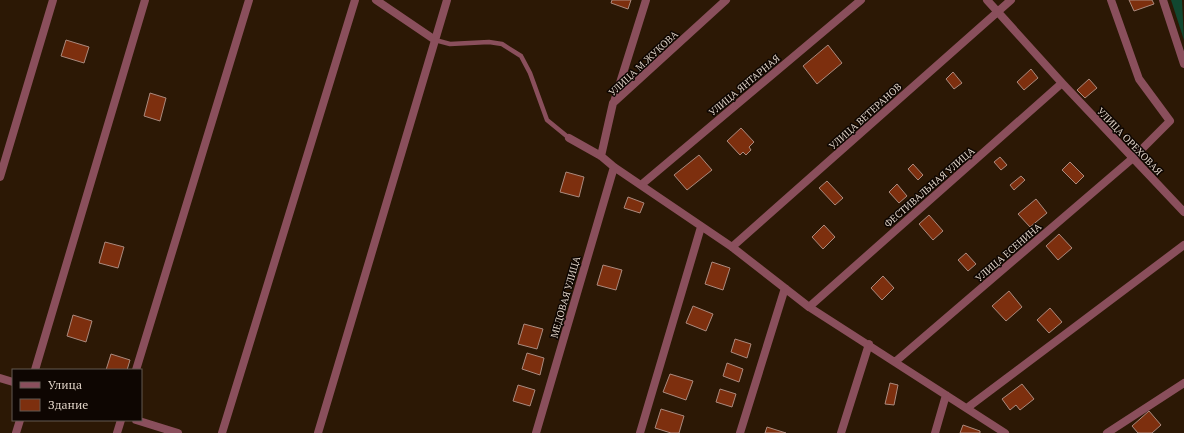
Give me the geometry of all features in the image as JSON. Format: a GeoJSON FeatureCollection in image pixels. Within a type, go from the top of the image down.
{"type":"FeatureCollection","features":[{"type":"Feature","properties":{"kind":"street"},"geometry":{"type":"LineString","coordinates":[[0,177],[53,0]]}},
{"type":"Feature","properties":{"kind":"street"},"geometry":{"type":"LineString","coordinates":[[34,369],[145,0]]}},
{"type":"Feature","properties":{"kind":"street"},"geometry":{"type":"LineString","coordinates":[[136,369],[249,0]]}},
{"type":"Feature","properties":{"kind":"street"},"geometry":{"type":"LineString","coordinates":[[222,433],[354,0]]}},
{"type":"Feature","properties":{"kind":"street"},"geometry":{"type":"LineString","coordinates":[[376,0],[435,40]]}},
{"type":"Feature","properties":{"kind":"street"},"geometry":{"type":"LineString","coordinates":[[318,433],[447,0]]}},
{"type":"Feature","properties":{"kind":"street"},"geometry":{"type":"LineString","coordinates":[[613,103],[646,0]]}},
{"type":"Feature","properties":{"kind":"street","name":"УЛИЦА М.ЖУКОВА"},"geometry":{"type":"LineString","coordinates":[[601,156],[613,103],[726,0]]}},
{"type":"Feature","properties":{"kind":"street","name":"УЛИЦА ЯНТАРНАЯ"},"geometry":{"type":"LineString","coordinates":[[641,185],[861,0]]}},
{"type":"Feature","properties":{"kind":"street","name":"УЛИЦА ОРЕХОВАЯ"},"geometry":{"type":"LineString","coordinates":[[987,0],[1062,83],[1184,212]]}},
{"type":"Feature","properties":{"kind":"street","name":"УЛИЦА ВЕТЕРАНОВ"},"geometry":{"type":"LineString","coordinates":[[732,247],[1011,0]]}},
{"type":"Feature","properties":{"kind":"street","name":"УЛИЦА ЕСЕНИНА"},"geometry":{"type":"LineString","coordinates":[[895,362],[1133,158],[1170,121],[1139,79],[1111,0]]}},
{"type":"Feature","properties":{"kind":"street"},"geometry":{"type":"LineString","coordinates":[[1163,0],[1184,64]]}},
{"type":"Feature","properties":{"kind":"street","name":"ФЕСТИВАЛЬНАЯ УЛИЦА"},"geometry":{"type":"LineString","coordinates":[[809,306],[1062,83]]}},
{"type":"Feature","properties":{"kind":"street"},"geometry":{"type":"LineString","coordinates":[[569,138],[601,156],[614,167],[732,247],[809,306],[1005,433]]}},
{"type":"Feature","properties":{"kind":"street","name":"МЕДОВАЯ УЛИЦА"},"geometry":{"type":"LineString","coordinates":[[536,433],[614,167]]}},
{"type":"Feature","properties":{"kind":"street"},"geometry":{"type":"LineString","coordinates":[[640,433],[701,227]]}},
{"type":"Feature","properties":{"kind":"street"},"geometry":{"type":"LineString","coordinates":[[967,408],[1184,245]]}},
{"type":"Feature","properties":{"kind":"street"},"geometry":{"type":"LineString","coordinates":[[740,433],[785,288]]}},
{"type":"Feature","properties":{"kind":"street"},"geometry":{"type":"LineString","coordinates":[[842,433],[869,344]]}},
{"type":"Feature","properties":{"kind":"street"},"geometry":{"type":"LineString","coordinates":[[0,378],[12,382]]}},
{"type":"Feature","properties":{"kind":"street"},"geometry":{"type":"LineString","coordinates":[[1107,433],[1184,383]]}},
{"type":"Feature","properties":{"kind":"street"},"geometry":{"type":"LineString","coordinates":[[935,433],[946,395]]}},
{"type":"Feature","properties":{"kind":"street"},"geometry":{"type":"LineString","coordinates":[[16,433],[20,421]]}},
{"type":"Feature","properties":{"kind":"street"},"geometry":{"type":"LineString","coordinates":[[117,433],[121,421]]}},
{"type":"Feature","properties":{"kind":"street"},"geometry":{"type":"LineString","coordinates":[[139,421],[178,433]]}},
{"type":"Feature","properties":{"kind":"lane"},"geometry":{"type":"LineString","coordinates":[[435,40],[450,44],[488,42],[502,44],[521,56],[530,72],[547,120],[569,138]]}},
{"type":"Feature","properties":{"kind":"green space"},"geometry":{"type":"Polygon","coordinates":[[[1171,0],[1182,0],[1184,40],[1171,0]]]}},
{"type":"Feature","properties":{"kind":"building"},"geometry":{"type":"Polygon","coordinates":[[[612,0],[631,0],[628,9],[611,3],[612,0]]]}},
{"type":"Feature","properties":{"kind":"building"},"geometry":{"type":"Polygon","coordinates":[[[1129,0],[1152,0],[1154,4],[1134,11],[1129,0]]]}},
{"type":"Feature","properties":{"kind":"building"},"geometry":{"type":"Polygon","coordinates":[[[66,40],[89,47],[84,63],[61,56],[66,40]]]}},
{"type":"Feature","properties":{"kind":"building"},"geometry":{"type":"Polygon","coordinates":[[[828,45],[842,63],[817,84],[803,66],[828,45]]]}},
{"type":"Feature","properties":{"kind":"building"},"geometry":{"type":"Polygon","coordinates":[[[1031,69],[1038,78],[1024,90],[1017,82],[1031,69]]]}},
{"type":"Feature","properties":{"kind":"building"},"geometry":{"type":"Polygon","coordinates":[[[953,72],[962,83],[954,89],[946,79],[953,72]]]}},
{"type":"Feature","properties":{"kind":"building"},"geometry":{"type":"Polygon","coordinates":[[[1089,79],[1097,88],[1085,98],[1077,90],[1089,79]]]}},
{"type":"Feature","properties":{"kind":"building"},"geometry":{"type":"Polygon","coordinates":[[[150,93],[166,98],[160,121],[144,116],[150,93]]]}},
{"type":"Feature","properties":{"kind":"building"},"geometry":{"type":"Polygon","coordinates":[[[741,128],[754,142],[749,147],[751,150],[746,155],[743,152],[740,155],[727,141],[741,128]]]}},
{"type":"Feature","properties":{"kind":"building"},"geometry":{"type":"Polygon","coordinates":[[[699,155],[712,170],[687,190],[674,175],[699,155]]]}},
{"type":"Feature","properties":{"kind":"building"},"geometry":{"type":"Polygon","coordinates":[[[1000,157],[1007,165],[1001,170],[994,162],[1000,157]]]}},
{"type":"Feature","properties":{"kind":"building"},"geometry":{"type":"Polygon","coordinates":[[[1070,162],[1084,176],[1076,184],[1062,170],[1070,162]]]}},
{"type":"Feature","properties":{"kind":"building"},"geometry":{"type":"Polygon","coordinates":[[[913,164],[923,175],[918,180],[908,169],[913,164]]]}},
{"type":"Feature","properties":{"kind":"building"},"geometry":{"type":"Polygon","coordinates":[[[566,172],[584,177],[579,197],[560,192],[566,172]]]}},
{"type":"Feature","properties":{"kind":"building"},"geometry":{"type":"Polygon","coordinates":[[[1021,176],[1025,180],[1014,190],[1010,185],[1021,176]]]}},
{"type":"Feature","properties":{"kind":"building"},"geometry":{"type":"Polygon","coordinates":[[[827,181],[843,198],[835,205],[819,188],[827,181]]]}},
{"type":"Feature","properties":{"kind":"building"},"geometry":{"type":"Polygon","coordinates":[[[897,184],[907,196],[899,203],[889,192],[897,184]]]}},
{"type":"Feature","properties":{"kind":"building"},"geometry":{"type":"Polygon","coordinates":[[[628,197],[644,203],[640,213],[624,208],[628,197]]]}},
{"type":"Feature","properties":{"kind":"building"},"geometry":{"type":"Polygon","coordinates":[[[1036,199],[1047,213],[1030,227],[1018,214],[1036,199]]]}},
{"type":"Feature","properties":{"kind":"building"},"geometry":{"type":"Polygon","coordinates":[[[929,215],[943,231],[933,240],[919,224],[929,215]]]}},
{"type":"Feature","properties":{"kind":"building"},"geometry":{"type":"Polygon","coordinates":[[[824,225],[835,237],[823,249],[812,237],[824,225]]]}},
{"type":"Feature","properties":{"kind":"building"},"geometry":{"type":"Polygon","coordinates":[[[1059,234],[1072,248],[1058,260],[1046,246],[1059,234]]]}},
{"type":"Feature","properties":{"kind":"building"},"geometry":{"type":"Polygon","coordinates":[[[105,242],[124,247],[118,268],[99,263],[105,242]]]}},
{"type":"Feature","properties":{"kind":"building"},"geometry":{"type":"Polygon","coordinates":[[[966,253],[976,264],[968,271],[958,260],[966,253]]]}},
{"type":"Feature","properties":{"kind":"building"},"geometry":{"type":"Polygon","coordinates":[[[712,262],[730,268],[723,290],[705,284],[712,262]]]}},
{"type":"Feature","properties":{"kind":"building"},"geometry":{"type":"Polygon","coordinates":[[[603,265],[622,270],[616,290],[597,285],[603,265]]]}},
{"type":"Feature","properties":{"kind":"building"},"geometry":{"type":"Polygon","coordinates":[[[883,276],[894,288],[882,300],[871,288],[883,276]]]}},
{"type":"Feature","properties":{"kind":"building"},"geometry":{"type":"Polygon","coordinates":[[[1009,291],[1022,307],[1006,321],[992,306],[1009,291]]]}},
{"type":"Feature","properties":{"kind":"building"},"geometry":{"type":"Polygon","coordinates":[[[693,306],[713,314],[706,331],[686,323],[693,306]]]}},
{"type":"Feature","properties":{"kind":"building"},"geometry":{"type":"Polygon","coordinates":[[[1050,308],[1062,322],[1049,333],[1037,320],[1050,308]]]}},
{"type":"Feature","properties":{"kind":"building"},"geometry":{"type":"Polygon","coordinates":[[[73,315],[92,321],[86,342],[67,336],[73,315]]]}},
{"type":"Feature","properties":{"kind":"building"},"geometry":{"type":"Polygon","coordinates":[[[524,324],[543,329],[537,349],[518,344],[524,324]]]}},
{"type":"Feature","properties":{"kind":"building"},"geometry":{"type":"Polygon","coordinates":[[[735,339],[751,344],[747,358],[731,352],[735,339]]]}},
{"type":"Feature","properties":{"kind":"building"},"geometry":{"type":"Polygon","coordinates":[[[527,353],[544,358],[540,375],[522,369],[527,353]]]}},
{"type":"Feature","properties":{"kind":"building"},"geometry":{"type":"Polygon","coordinates":[[[111,354],[130,360],[127,369],[106,369],[111,354]]]}},
{"type":"Feature","properties":{"kind":"building"},"geometry":{"type":"Polygon","coordinates":[[[727,363],[743,369],[739,382],[723,376],[727,363]]]}},
{"type":"Feature","properties":{"kind":"building"},"geometry":{"type":"Polygon","coordinates":[[[670,374],[693,381],[686,400],[663,392],[670,374]]]}},
{"type":"Feature","properties":{"kind":"building"},"geometry":{"type":"Polygon","coordinates":[[[890,383],[898,385],[894,405],[885,404],[890,383]]]}},
{"type":"Feature","properties":{"kind":"building"},"geometry":{"type":"Polygon","coordinates":[[[1022,384],[1034,399],[1020,410],[1016,405],[1010,410],[1002,399],[1022,384]]]}},
{"type":"Feature","properties":{"kind":"building"},"geometry":{"type":"Polygon","coordinates":[[[518,385],[535,390],[530,406],[513,401],[518,385]]]}},
{"type":"Feature","properties":{"kind":"building"},"geometry":{"type":"Polygon","coordinates":[[[720,389],[736,394],[732,407],[716,402],[720,389]]]}},
{"type":"Feature","properties":{"kind":"building"},"geometry":{"type":"Polygon","coordinates":[[[661,409],[684,416],[679,433],[671,433],[655,428],[661,409]]]}},
{"type":"Feature","properties":{"kind":"building"},"geometry":{"type":"Polygon","coordinates":[[[1149,411],[1161,425],[1152,433],[1138,433],[1132,426],[1149,411]]]}},
{"type":"Feature","properties":{"kind":"building"},"geometry":{"type":"Polygon","coordinates":[[[963,425],[980,431],[980,433],[960,433],[963,425]]]}},
{"type":"Feature","properties":{"kind":"building"},"geometry":{"type":"Polygon","coordinates":[[[767,427],[786,433],[765,433],[767,427]]]}}]}
